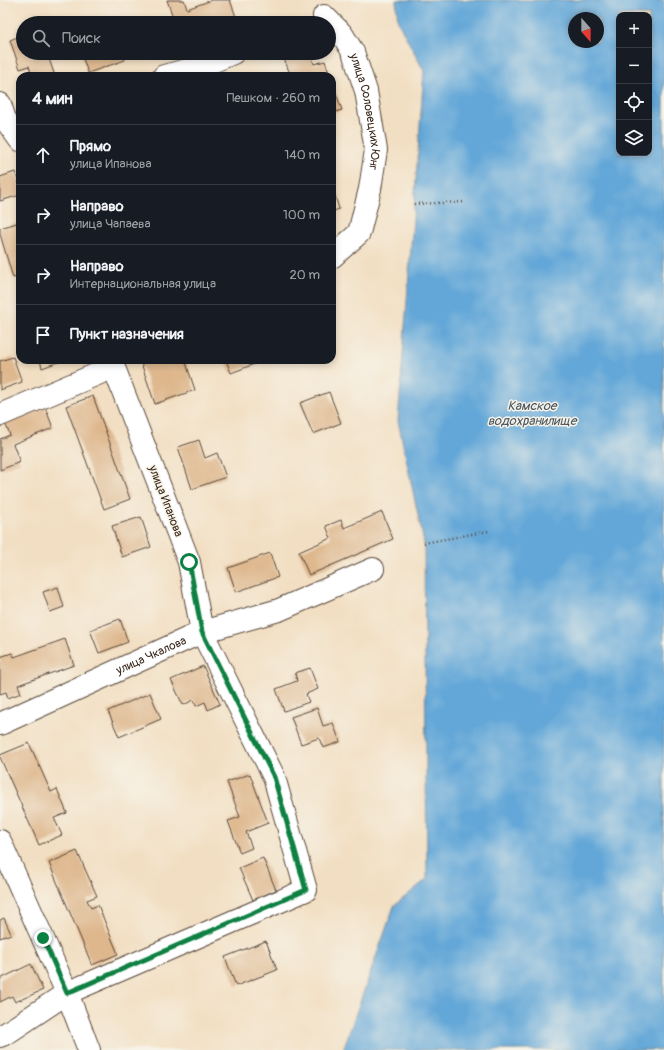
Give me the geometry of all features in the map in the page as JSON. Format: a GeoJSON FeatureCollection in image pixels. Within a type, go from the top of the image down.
{"type":"FeatureCollection","features":[{"type":"Feature","properties":{"kind":"street","name":"улица Соловецких Юнг"},"geometry":{"type":"LineString","coordinates":[[336,29],[342,34],[353,52],[366,91],[376,150],[370,189],[359,233],[336,254]]}},
{"type":"Feature","properties":{"kind":"street"},"geometry":{"type":"LineString","coordinates":[[179,72],[202,66],[216,60]]}},
{"type":"Feature","properties":{"kind":"street"},"geometry":{"type":"LineString","coordinates":[[6,115],[16,133]]}},
{"type":"Feature","properties":{"kind":"street"},"geometry":{"type":"LineString","coordinates":[[0,415],[111,364]]}},
{"type":"Feature","properties":{"kind":"street","name":"улица Ипанова"},"geometry":{"type":"LineString","coordinates":[[67,993],[306,890],[274,777],[202,632],[189,562],[113,364]]}},
{"type":"Feature","properties":{"kind":"street","name":"улица Чкалова"},"geometry":{"type":"LineString","coordinates":[[0,724],[202,632],[279,610],[373,569]]}},
{"type":"Feature","properties":{"kind":"street"},"geometry":{"type":"LineString","coordinates":[[0,841],[67,993],[89,1050]]}},
{"type":"Feature","properties":{"kind":"street"},"geometry":{"type":"LineString","coordinates":[[0,1036],[7,1033],[67,993]]}},
{"type":"Feature","properties":{"kind":"path"},"geometry":{"type":"LineString","coordinates":[[414,204],[466,202]]}},
{"type":"Feature","properties":{"kind":"path"},"geometry":{"type":"LineString","coordinates":[[424,543],[489,531]]}},
{"type":"Feature","properties":{"kind":"water","name":"Камское водохранилище"},"geometry":{"type":"Polygon","coordinates":[[[396,0],[664,0],[664,1050],[343,1050],[394,906],[427,879],[424,543],[398,421],[424,71],[398,22],[396,0]]]}},
{"type":"Feature","properties":{"kind":"building"},"geometry":{"type":"Polygon","coordinates":[[[167,0],[184,0],[187,9],[212,0],[230,0],[236,16],[173,16],[167,0]]]}},
{"type":"Feature","properties":{"kind":"building"},"geometry":{"type":"Polygon","coordinates":[[[16,38],[16,57],[10,40],[16,38]]]}},
{"type":"Feature","properties":{"kind":"building"},"geometry":{"type":"Polygon","coordinates":[[[17,60],[49,60],[54,72],[31,72],[29,66],[20,69],[17,60]]]}},
{"type":"Feature","properties":{"kind":"building"},"geometry":{"type":"Polygon","coordinates":[[[83,60],[125,60],[91,72],[88,72],[83,60]]]}},
{"type":"Feature","properties":{"kind":"building"},"geometry":{"type":"Polygon","coordinates":[[[284,60],[313,60],[314,64],[325,61],[329,72],[289,72],[284,60]]]}},
{"type":"Feature","properties":{"kind":"building"},"geometry":{"type":"Polygon","coordinates":[[[336,93],[342,110],[336,112],[336,93]]]}},
{"type":"Feature","properties":{"kind":"building"},"geometry":{"type":"Polygon","coordinates":[[[15,172],[16,196],[0,201],[0,177],[15,172]]]}},
{"type":"Feature","properties":{"kind":"building"},"geometry":{"type":"Polygon","coordinates":[[[336,199],[339,209],[336,210],[336,199]]]}},
{"type":"Feature","properties":{"kind":"building"},"geometry":{"type":"Polygon","coordinates":[[[16,223],[16,277],[13,278],[0,234],[0,228],[16,223]]]}},
{"type":"Feature","properties":{"kind":"building"},"geometry":{"type":"Polygon","coordinates":[[[13,357],[22,382],[0,390],[0,361],[13,357]]]}},
{"type":"Feature","properties":{"kind":"building"},"geometry":{"type":"Polygon","coordinates":[[[41,364],[53,364],[42,368],[41,364]]]}},
{"type":"Feature","properties":{"kind":"building"},"geometry":{"type":"Polygon","coordinates":[[[141,364],[186,364],[195,390],[155,404],[141,364]]]}},
{"type":"Feature","properties":{"kind":"building"},"geometry":{"type":"Polygon","coordinates":[[[228,364],[255,364],[231,373],[228,364]]]}},
{"type":"Feature","properties":{"kind":"building"},"geometry":{"type":"Polygon","coordinates":[[[329,392],[341,423],[313,434],[300,403],[329,392]]]}},
{"type":"Feature","properties":{"kind":"building"},"geometry":{"type":"Polygon","coordinates":[[[93,396],[130,499],[104,509],[66,406],[93,396]]]}},
{"type":"Feature","properties":{"kind":"building"},"geometry":{"type":"Polygon","coordinates":[[[45,407],[53,428],[13,444],[20,462],[0,470],[0,439],[10,435],[5,423],[45,407]]]}},
{"type":"Feature","properties":{"kind":"building"},"geometry":{"type":"Polygon","coordinates":[[[199,440],[205,458],[217,453],[226,477],[192,489],[178,447],[199,440]]]}},
{"type":"Feature","properties":{"kind":"building"},"geometry":{"type":"Polygon","coordinates":[[[382,512],[393,539],[309,575],[299,552],[331,538],[326,526],[341,520],[344,528],[382,512]]]}},
{"type":"Feature","properties":{"kind":"building"},"geometry":{"type":"Polygon","coordinates":[[[141,517],[151,547],[122,557],[112,526],[141,517]]]}},
{"type":"Feature","properties":{"kind":"building"},"geometry":{"type":"Polygon","coordinates":[[[270,553],[278,577],[236,592],[228,568],[270,553]]]}},
{"type":"Feature","properties":{"kind":"building"},"geometry":{"type":"Polygon","coordinates":[[[58,587],[64,607],[50,612],[43,592],[58,587]]]}},
{"type":"Feature","properties":{"kind":"building"},"geometry":{"type":"Polygon","coordinates":[[[120,619],[128,642],[99,653],[90,630],[120,619]]]}},
{"type":"Feature","properties":{"kind":"building"},"geometry":{"type":"Polygon","coordinates":[[[65,639],[74,665],[18,685],[21,693],[8,698],[6,692],[0,694],[0,657],[12,653],[14,657],[65,639]]]}},
{"type":"Feature","properties":{"kind":"building"},"geometry":{"type":"Polygon","coordinates":[[[203,666],[220,704],[208,710],[205,702],[196,706],[194,700],[183,705],[171,680],[203,666]]]}},
{"type":"Feature","properties":{"kind":"building"},"geometry":{"type":"Polygon","coordinates":[[[310,668],[318,689],[306,694],[309,702],[284,711],[276,689],[297,681],[295,673],[310,668]]]}},
{"type":"Feature","properties":{"kind":"building"},"geometry":{"type":"Polygon","coordinates":[[[150,693],[161,719],[119,737],[108,711],[150,693]]]}},
{"type":"Feature","properties":{"kind":"building"},"geometry":{"type":"Polygon","coordinates":[[[317,708],[323,726],[333,723],[340,742],[323,748],[319,738],[301,744],[291,717],[317,708]]]}},
{"type":"Feature","properties":{"kind":"building"},"geometry":{"type":"Polygon","coordinates":[[[29,743],[51,792],[57,789],[67,813],[54,818],[62,835],[39,845],[0,757],[0,755],[29,743]]]}},
{"type":"Feature","properties":{"kind":"building"},"geometry":{"type":"Polygon","coordinates":[[[250,774],[268,823],[246,832],[252,848],[240,853],[228,821],[240,817],[227,782],[250,774]]]}},
{"type":"Feature","properties":{"kind":"building"},"geometry":{"type":"Polygon","coordinates":[[[77,851],[97,896],[87,900],[91,908],[98,905],[118,954],[92,965],[49,863],[77,851]]]}},
{"type":"Feature","properties":{"kind":"building"},"geometry":{"type":"Polygon","coordinates":[[[263,858],[276,890],[253,900],[239,868],[263,858]]]}},
{"type":"Feature","properties":{"kind":"building"},"geometry":{"type":"Polygon","coordinates":[[[4,918],[11,934],[0,938],[0,920],[4,918]]]}},
{"type":"Feature","properties":{"kind":"building"},"geometry":{"type":"Polygon","coordinates":[[[266,941],[277,970],[236,986],[225,957],[266,941]]]}},
{"type":"Feature","properties":{"kind":"building"},"geometry":{"type":"Polygon","coordinates":[[[31,964],[43,990],[15,1002],[12,996],[0,1002],[0,979],[31,964]]]}},
{"type":"Feature","properties":{"kind":"route"},"geometry":{"type":"LineString","coordinates":[[43,938],[67,993],[306,890],[274,777],[202,632],[189,562]]}}]}
